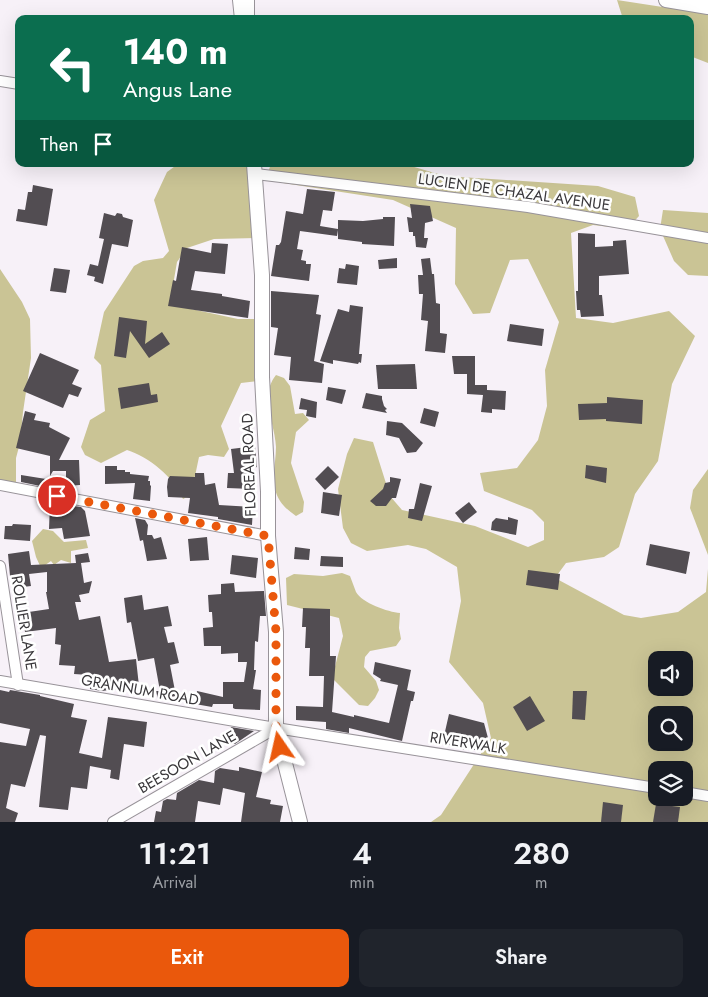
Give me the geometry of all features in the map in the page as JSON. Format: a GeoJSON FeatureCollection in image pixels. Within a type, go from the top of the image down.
{"type":"FeatureCollection","features":[{"type":"Feature","properties":{"kind":"main road"},"geometry":{"type":"LineString","coordinates":[[240,0],[242,15]]}},
{"type":"Feature","properties":{"kind":"main road"},"geometry":{"type":"LineString","coordinates":[[666,0],[708,7]]}},
{"type":"Feature","properties":{"kind":"main road","name":"FLOREAL ROAD"},"geometry":{"type":"LineString","coordinates":[[255,169],[262,275],[262,377],[268,492],[268,536],[276,632],[276,728],[300,822]]}},
{"type":"Feature","properties":{"kind":"street"},"geometry":{"type":"LineString","coordinates":[[249,0],[249,15]]}},
{"type":"Feature","properties":{"kind":"street"},"geometry":{"type":"LineString","coordinates":[[0,81],[15,83]]}},
{"type":"Feature","properties":{"kind":"street","name":"LUCIEN DE CHAZAL AVENUE"},"geometry":{"type":"LineString","coordinates":[[255,169],[528,207],[708,238]]}},
{"type":"Feature","properties":{"kind":"street"},"geometry":{"type":"LineString","coordinates":[[0,485],[268,536]]}},
{"type":"Feature","properties":{"kind":"street","name":"ROLLIER LANE"},"geometry":{"type":"LineString","coordinates":[[0,566],[18,685]]}},
{"type":"Feature","properties":{"kind":"street","name":"GRANNUM ROAD"},"geometry":{"type":"LineString","coordinates":[[0,681],[276,728]]}},
{"type":"Feature","properties":{"kind":"street","name":"RIVERWALK"},"geometry":{"type":"LineString","coordinates":[[276,728],[648,787]]}},
{"type":"Feature","properties":{"kind":"street","name":"BEESOON LANE"},"geometry":{"type":"LineString","coordinates":[[113,822],[276,728]]}},
{"type":"Feature","properties":{"kind":"street"},"geometry":{"type":"LineString","coordinates":[[693,794],[708,796]]}},
{"type":"Feature","properties":{"kind":"shaded area"},"geometry":{"type":"Polygon","coordinates":[[[617,0],[708,14],[708,63],[694,58],[694,15],[622,15],[617,0]]]}},
{"type":"Feature","properties":{"kind":"shaded area"},"geometry":{"type":"Polygon","coordinates":[[[174,167],[253,167],[256,238],[214,239],[187,248],[177,262],[172,291],[182,307],[238,319],[258,319],[257,381],[241,383],[221,426],[229,449],[224,457],[208,455],[199,457],[191,495],[183,499],[174,483],[160,469],[135,453],[127,450],[101,463],[85,455],[81,447],[90,420],[105,411],[101,365],[94,358],[104,312],[134,266],[143,261],[163,258],[169,251],[154,200],[167,172],[174,167]]]}},
{"type":"Feature","properties":{"kind":"shaded area"},"geometry":{"type":"Polygon","coordinates":[[[270,167],[414,167],[445,176],[598,186],[635,197],[639,216],[627,229],[593,225],[571,233],[576,318],[613,323],[669,311],[695,336],[672,384],[658,461],[635,494],[619,547],[604,557],[566,563],[555,578],[624,615],[641,618],[678,612],[706,592],[708,569],[708,822],[431,822],[441,815],[491,738],[483,703],[449,662],[461,601],[457,567],[426,549],[408,545],[367,551],[351,543],[343,528],[338,489],[347,454],[354,438],[373,442],[390,496],[402,510],[475,526],[528,547],[544,540],[544,522],[532,510],[484,491],[480,473],[517,468],[538,440],[547,406],[545,370],[559,322],[528,259],[510,260],[490,313],[473,314],[455,284],[456,228],[393,200],[283,183],[267,175],[270,167]]]}},
{"type":"Feature","properties":{"kind":"shaded area"},"geometry":{"type":"Polygon","coordinates":[[[663,210],[708,213],[708,276],[688,275],[674,261],[660,229],[663,210]]]}},
{"type":"Feature","properties":{"kind":"shaded area"},"geometry":{"type":"Polygon","coordinates":[[[0,269],[22,302],[30,319],[31,358],[20,443],[16,458],[16,486],[0,482],[0,269]]]}},
{"type":"Feature","properties":{"kind":"shaded area"},"geometry":{"type":"Polygon","coordinates":[[[276,375],[284,378],[290,386],[295,414],[303,413],[309,420],[296,432],[291,463],[304,502],[303,512],[296,516],[280,501],[274,484],[276,447],[268,401],[271,383],[276,375]]]}},
{"type":"Feature","properties":{"kind":"shaded area"},"geometry":{"type":"Polygon","coordinates":[[[708,469],[708,555],[690,508],[693,490],[708,469]]]}},
{"type":"Feature","properties":{"kind":"shaded area"},"geometry":{"type":"Polygon","coordinates":[[[43,529],[53,531],[64,542],[86,540],[88,548],[71,551],[71,563],[61,560],[54,565],[51,561],[41,568],[32,541],[43,529]]]}},
{"type":"Feature","properties":{"kind":"shaded area"},"geometry":{"type":"Polygon","coordinates":[[[342,573],[350,576],[356,592],[364,600],[382,609],[400,613],[399,628],[401,639],[396,646],[370,651],[365,657],[364,667],[376,681],[379,690],[368,706],[359,705],[332,678],[343,636],[339,618],[287,605],[286,578],[294,574],[323,576],[342,573]]]}},
{"type":"Feature","properties":{"kind":"building"},"geometry":{"type":"Polygon","coordinates":[[[33,185],[53,189],[47,226],[16,221],[18,209],[25,210],[28,192],[32,192],[33,185]]]}},
{"type":"Feature","properties":{"kind":"building"},"geometry":{"type":"Polygon","coordinates":[[[307,189],[335,192],[332,211],[323,210],[320,226],[338,229],[338,220],[363,221],[395,217],[394,246],[362,244],[362,242],[338,239],[338,230],[337,236],[300,231],[297,249],[303,250],[301,260],[306,261],[306,264],[311,264],[309,281],[271,276],[276,245],[279,245],[281,242],[286,211],[303,214],[307,189]]]}},
{"type":"Feature","properties":{"kind":"building"},"geometry":{"type":"Polygon","coordinates":[[[410,204],[430,206],[433,221],[425,223],[424,238],[428,238],[426,248],[416,247],[415,236],[413,236],[413,232],[409,232],[407,217],[412,218],[410,204]]]}},
{"type":"Feature","properties":{"kind":"building"},"geometry":{"type":"Polygon","coordinates":[[[104,213],[115,216],[117,213],[122,214],[123,217],[133,220],[128,247],[112,244],[103,284],[94,281],[95,277],[87,275],[90,264],[98,266],[104,239],[99,238],[104,213]]]}},
{"type":"Feature","properties":{"kind":"building"},"geometry":{"type":"Polygon","coordinates":[[[578,233],[595,234],[595,247],[613,246],[613,241],[626,240],[629,274],[599,276],[599,295],[602,295],[604,316],[581,317],[580,310],[577,310],[578,233]]]}},
{"type":"Feature","properties":{"kind":"building"},"geometry":{"type":"Polygon","coordinates":[[[212,243],[228,244],[225,274],[195,271],[191,290],[222,294],[222,296],[250,301],[248,318],[168,306],[173,280],[176,281],[182,247],[211,253],[212,243]]]}},
{"type":"Feature","properties":{"kind":"building"},"geometry":{"type":"Polygon","coordinates":[[[397,258],[397,268],[379,269],[378,260],[397,258]]]}},
{"type":"Feature","properties":{"kind":"building"},"geometry":{"type":"Polygon","coordinates":[[[430,258],[432,274],[434,274],[436,303],[440,304],[440,333],[447,334],[445,353],[425,351],[428,321],[421,320],[423,294],[419,294],[418,275],[423,275],[421,259],[430,258]]]}},
{"type":"Feature","properties":{"kind":"building"},"geometry":{"type":"Polygon","coordinates":[[[346,264],[359,266],[357,285],[337,283],[339,268],[345,269],[346,264]]]}},
{"type":"Feature","properties":{"kind":"building"},"geometry":{"type":"Polygon","coordinates":[[[54,268],[70,270],[66,293],[50,291],[54,268]]]}},
{"type":"Feature","properties":{"kind":"building"},"geometry":{"type":"Polygon","coordinates":[[[271,291],[319,295],[316,314],[321,315],[314,361],[324,364],[322,383],[289,380],[291,357],[274,355],[278,328],[271,327],[271,291]]]}},
{"type":"Feature","properties":{"kind":"building"},"geometry":{"type":"Polygon","coordinates":[[[350,305],[363,307],[359,354],[362,354],[361,363],[333,360],[333,364],[320,361],[338,309],[349,312],[350,305]]]}},
{"type":"Feature","properties":{"kind":"building"},"geometry":{"type":"Polygon","coordinates":[[[119,317],[147,321],[145,344],[162,332],[170,344],[149,358],[130,331],[126,358],[114,356],[119,317]]]}},
{"type":"Feature","properties":{"kind":"building"},"geometry":{"type":"Polygon","coordinates":[[[510,324],[544,329],[542,346],[507,341],[510,324]]]}},
{"type":"Feature","properties":{"kind":"building"},"geometry":{"type":"Polygon","coordinates":[[[40,353],[79,370],[72,384],[82,388],[78,397],[69,394],[63,408],[23,391],[40,353]]]}},
{"type":"Feature","properties":{"kind":"building"},"geometry":{"type":"Polygon","coordinates":[[[452,356],[475,356],[475,385],[487,385],[487,390],[506,391],[505,410],[492,409],[492,413],[481,412],[483,395],[467,394],[467,374],[454,374],[452,356]]]}},
{"type":"Feature","properties":{"kind":"building"},"geometry":{"type":"Polygon","coordinates":[[[415,364],[417,389],[378,389],[376,365],[415,364]]]}},
{"type":"Feature","properties":{"kind":"building"},"geometry":{"type":"Polygon","coordinates":[[[149,383],[151,395],[157,394],[158,402],[121,409],[118,388],[149,383]]]}},
{"type":"Feature","properties":{"kind":"building"},"geometry":{"type":"Polygon","coordinates":[[[328,387],[346,390],[342,404],[326,400],[328,387]]]}},
{"type":"Feature","properties":{"kind":"building"},"geometry":{"type":"Polygon","coordinates":[[[366,393],[382,396],[387,413],[362,408],[366,393]]]}},
{"type":"Feature","properties":{"kind":"building"},"geometry":{"type":"Polygon","coordinates":[[[607,397],[643,400],[642,424],[606,421],[606,419],[579,420],[578,404],[607,403],[607,397]]]}},
{"type":"Feature","properties":{"kind":"building"},"geometry":{"type":"Polygon","coordinates":[[[301,398],[317,402],[316,418],[306,416],[307,410],[299,409],[301,398]]]}},
{"type":"Feature","properties":{"kind":"building"},"geometry":{"type":"Polygon","coordinates":[[[424,408],[439,412],[435,427],[420,423],[424,408]]]}},
{"type":"Feature","properties":{"kind":"building"},"geometry":{"type":"Polygon","coordinates":[[[25,411],[36,414],[34,420],[50,423],[49,427],[70,438],[59,460],[79,460],[80,485],[66,486],[66,471],[53,471],[50,476],[50,456],[16,448],[25,411]]]}},
{"type":"Feature","properties":{"kind":"building"},"geometry":{"type":"Polygon","coordinates":[[[387,421],[402,423],[423,443],[416,452],[407,453],[399,438],[386,435],[387,421]]]}},
{"type":"Feature","properties":{"kind":"building"},"geometry":{"type":"Polygon","coordinates":[[[255,446],[257,467],[253,468],[252,489],[227,488],[228,473],[234,473],[231,449],[255,446]]]}},
{"type":"Feature","properties":{"kind":"building"},"geometry":{"type":"Polygon","coordinates":[[[586,465],[607,468],[606,483],[585,478],[586,465]]]}},
{"type":"Feature","properties":{"kind":"building"},"geometry":{"type":"Polygon","coordinates":[[[105,466],[117,466],[117,470],[125,470],[125,472],[130,472],[130,474],[149,476],[148,481],[150,481],[151,486],[150,501],[133,499],[135,483],[105,484],[105,466]]]}},
{"type":"Feature","properties":{"kind":"building"},"geometry":{"type":"Polygon","coordinates":[[[328,466],[339,477],[325,490],[315,479],[328,466]]]}},
{"type":"Feature","properties":{"kind":"building"},"geometry":{"type":"Polygon","coordinates":[[[195,473],[204,473],[205,485],[215,483],[219,505],[253,507],[252,525],[218,519],[218,517],[188,513],[190,498],[168,497],[167,487],[170,476],[195,477],[195,473]]]}},
{"type":"Feature","properties":{"kind":"building"},"geometry":{"type":"Polygon","coordinates":[[[21,475],[46,479],[45,487],[21,482],[21,475]]]}},
{"type":"Feature","properties":{"kind":"building"},"geometry":{"type":"Polygon","coordinates":[[[390,477],[401,479],[396,498],[392,498],[386,506],[376,506],[370,501],[383,489],[385,483],[390,482],[390,477]]]}},
{"type":"Feature","properties":{"kind":"building"},"geometry":{"type":"Polygon","coordinates":[[[420,483],[432,486],[422,521],[408,518],[409,509],[414,509],[420,483]]]}},
{"type":"Feature","properties":{"kind":"building"},"geometry":{"type":"Polygon","coordinates":[[[323,492],[342,495],[339,516],[321,513],[323,492]]]}},
{"type":"Feature","properties":{"kind":"building"},"geometry":{"type":"Polygon","coordinates":[[[469,502],[477,512],[463,523],[455,513],[469,502]]]}},
{"type":"Feature","properties":{"kind":"building"},"geometry":{"type":"Polygon","coordinates":[[[50,503],[81,507],[85,511],[90,536],[64,539],[62,528],[49,529],[50,503]]]}},
{"type":"Feature","properties":{"kind":"building"},"geometry":{"type":"Polygon","coordinates":[[[508,517],[518,520],[516,535],[491,530],[492,522],[496,518],[508,520],[508,517]]]}},
{"type":"Feature","properties":{"kind":"building"},"geometry":{"type":"Polygon","coordinates":[[[135,518],[145,520],[148,525],[147,535],[152,535],[154,539],[161,537],[167,559],[147,561],[143,540],[140,541],[135,518]]]}},
{"type":"Feature","properties":{"kind":"building"},"geometry":{"type":"Polygon","coordinates":[[[13,524],[31,525],[30,541],[4,539],[5,526],[12,526],[13,524]]]}},
{"type":"Feature","properties":{"kind":"building"},"geometry":{"type":"Polygon","coordinates":[[[207,537],[209,560],[190,561],[188,539],[207,537]]]}},
{"type":"Feature","properties":{"kind":"building"},"geometry":{"type":"Polygon","coordinates":[[[650,544],[690,552],[686,574],[646,565],[650,544]]]}},
{"type":"Feature","properties":{"kind":"building"},"geometry":{"type":"Polygon","coordinates":[[[295,547],[310,549],[309,560],[294,559],[295,547]]]}},
{"type":"Feature","properties":{"kind":"building"},"geometry":{"type":"Polygon","coordinates":[[[29,551],[31,565],[76,563],[75,555],[88,553],[90,562],[81,563],[84,583],[92,581],[89,593],[79,595],[81,602],[75,602],[79,620],[100,616],[109,662],[136,659],[139,686],[102,691],[90,689],[89,675],[74,674],[75,666],[59,665],[61,645],[55,644],[56,628],[25,632],[22,613],[49,609],[46,592],[47,572],[29,574],[31,586],[15,588],[13,575],[10,576],[8,554],[29,551]]]}},
{"type":"Feature","properties":{"kind":"building"},"geometry":{"type":"Polygon","coordinates":[[[232,555],[258,558],[256,578],[230,574],[232,555]]]}},
{"type":"Feature","properties":{"kind":"building"},"geometry":{"type":"Polygon","coordinates":[[[321,556],[343,557],[343,567],[320,566],[321,556]]]}},
{"type":"Feature","properties":{"kind":"building"},"geometry":{"type":"Polygon","coordinates":[[[528,570],[560,574],[558,590],[526,585],[528,570]]]}},
{"type":"Feature","properties":{"kind":"building"},"geometry":{"type":"Polygon","coordinates":[[[234,583],[235,592],[264,591],[266,616],[260,616],[258,642],[255,641],[254,670],[256,670],[253,689],[261,690],[260,710],[235,709],[233,704],[213,704],[212,707],[195,704],[197,691],[223,697],[223,682],[244,682],[247,662],[238,662],[238,653],[221,654],[221,646],[204,646],[203,628],[213,627],[212,612],[209,612],[208,595],[221,594],[221,584],[234,583]]]}},
{"type":"Feature","properties":{"kind":"building"},"geometry":{"type":"Polygon","coordinates":[[[142,595],[144,610],[168,606],[172,626],[164,627],[168,643],[174,642],[179,663],[170,665],[176,696],[158,699],[156,691],[160,691],[154,658],[138,661],[131,622],[127,623],[124,598],[142,595]]]}},
{"type":"Feature","properties":{"kind":"building"},"geometry":{"type":"Polygon","coordinates":[[[303,608],[330,609],[330,656],[336,656],[332,712],[389,723],[398,685],[380,681],[381,679],[373,674],[375,662],[411,670],[407,690],[415,692],[413,701],[411,701],[402,741],[349,728],[349,733],[326,729],[326,722],[296,720],[296,706],[323,707],[324,676],[309,676],[310,648],[305,648],[306,627],[302,627],[303,608]]]}},
{"type":"Feature","properties":{"kind":"building"},"geometry":{"type":"Polygon","coordinates":[[[0,690],[40,695],[74,704],[71,717],[87,720],[79,753],[102,758],[108,717],[147,722],[144,747],[124,744],[119,780],[110,778],[111,770],[90,766],[87,789],[71,787],[68,810],[39,807],[46,736],[40,735],[25,787],[11,784],[6,808],[18,813],[15,822],[0,822],[0,742],[26,746],[30,729],[0,723],[0,690]]]}},
{"type":"Feature","properties":{"kind":"building"},"geometry":{"type":"Polygon","coordinates":[[[573,691],[587,691],[585,720],[572,719],[573,691]]]}},
{"type":"Feature","properties":{"kind":"building"},"geometry":{"type":"Polygon","coordinates":[[[530,696],[545,721],[527,731],[513,707],[530,696]]]}},
{"type":"Feature","properties":{"kind":"building"},"geometry":{"type":"Polygon","coordinates":[[[449,714],[484,723],[488,738],[481,750],[466,750],[449,745],[451,738],[444,736],[449,714]]]}},
{"type":"Feature","properties":{"kind":"building"},"geometry":{"type":"Polygon","coordinates":[[[231,727],[254,731],[235,744],[228,742],[231,727]]]}},
{"type":"Feature","properties":{"kind":"building"},"geometry":{"type":"Polygon","coordinates":[[[239,767],[262,772],[256,797],[271,800],[270,804],[283,806],[280,822],[241,822],[245,793],[223,788],[220,805],[198,801],[195,822],[154,822],[156,811],[161,812],[163,801],[167,799],[176,800],[177,793],[199,780],[214,783],[215,771],[220,768],[239,771],[239,767]]]}},
{"type":"Feature","properties":{"kind":"building"},"geometry":{"type":"Polygon","coordinates":[[[603,802],[623,805],[621,822],[601,822],[603,802]]]}},
{"type":"Feature","properties":{"kind":"building"},"geometry":{"type":"Polygon","coordinates":[[[656,806],[680,807],[678,822],[653,822],[656,806]]]}},
{"type":"Feature","properties":{"kind":"route"},"geometry":{"type":"LineString","coordinates":[[57,496],[268,536],[276,632],[276,728],[280,747]]}}]}
